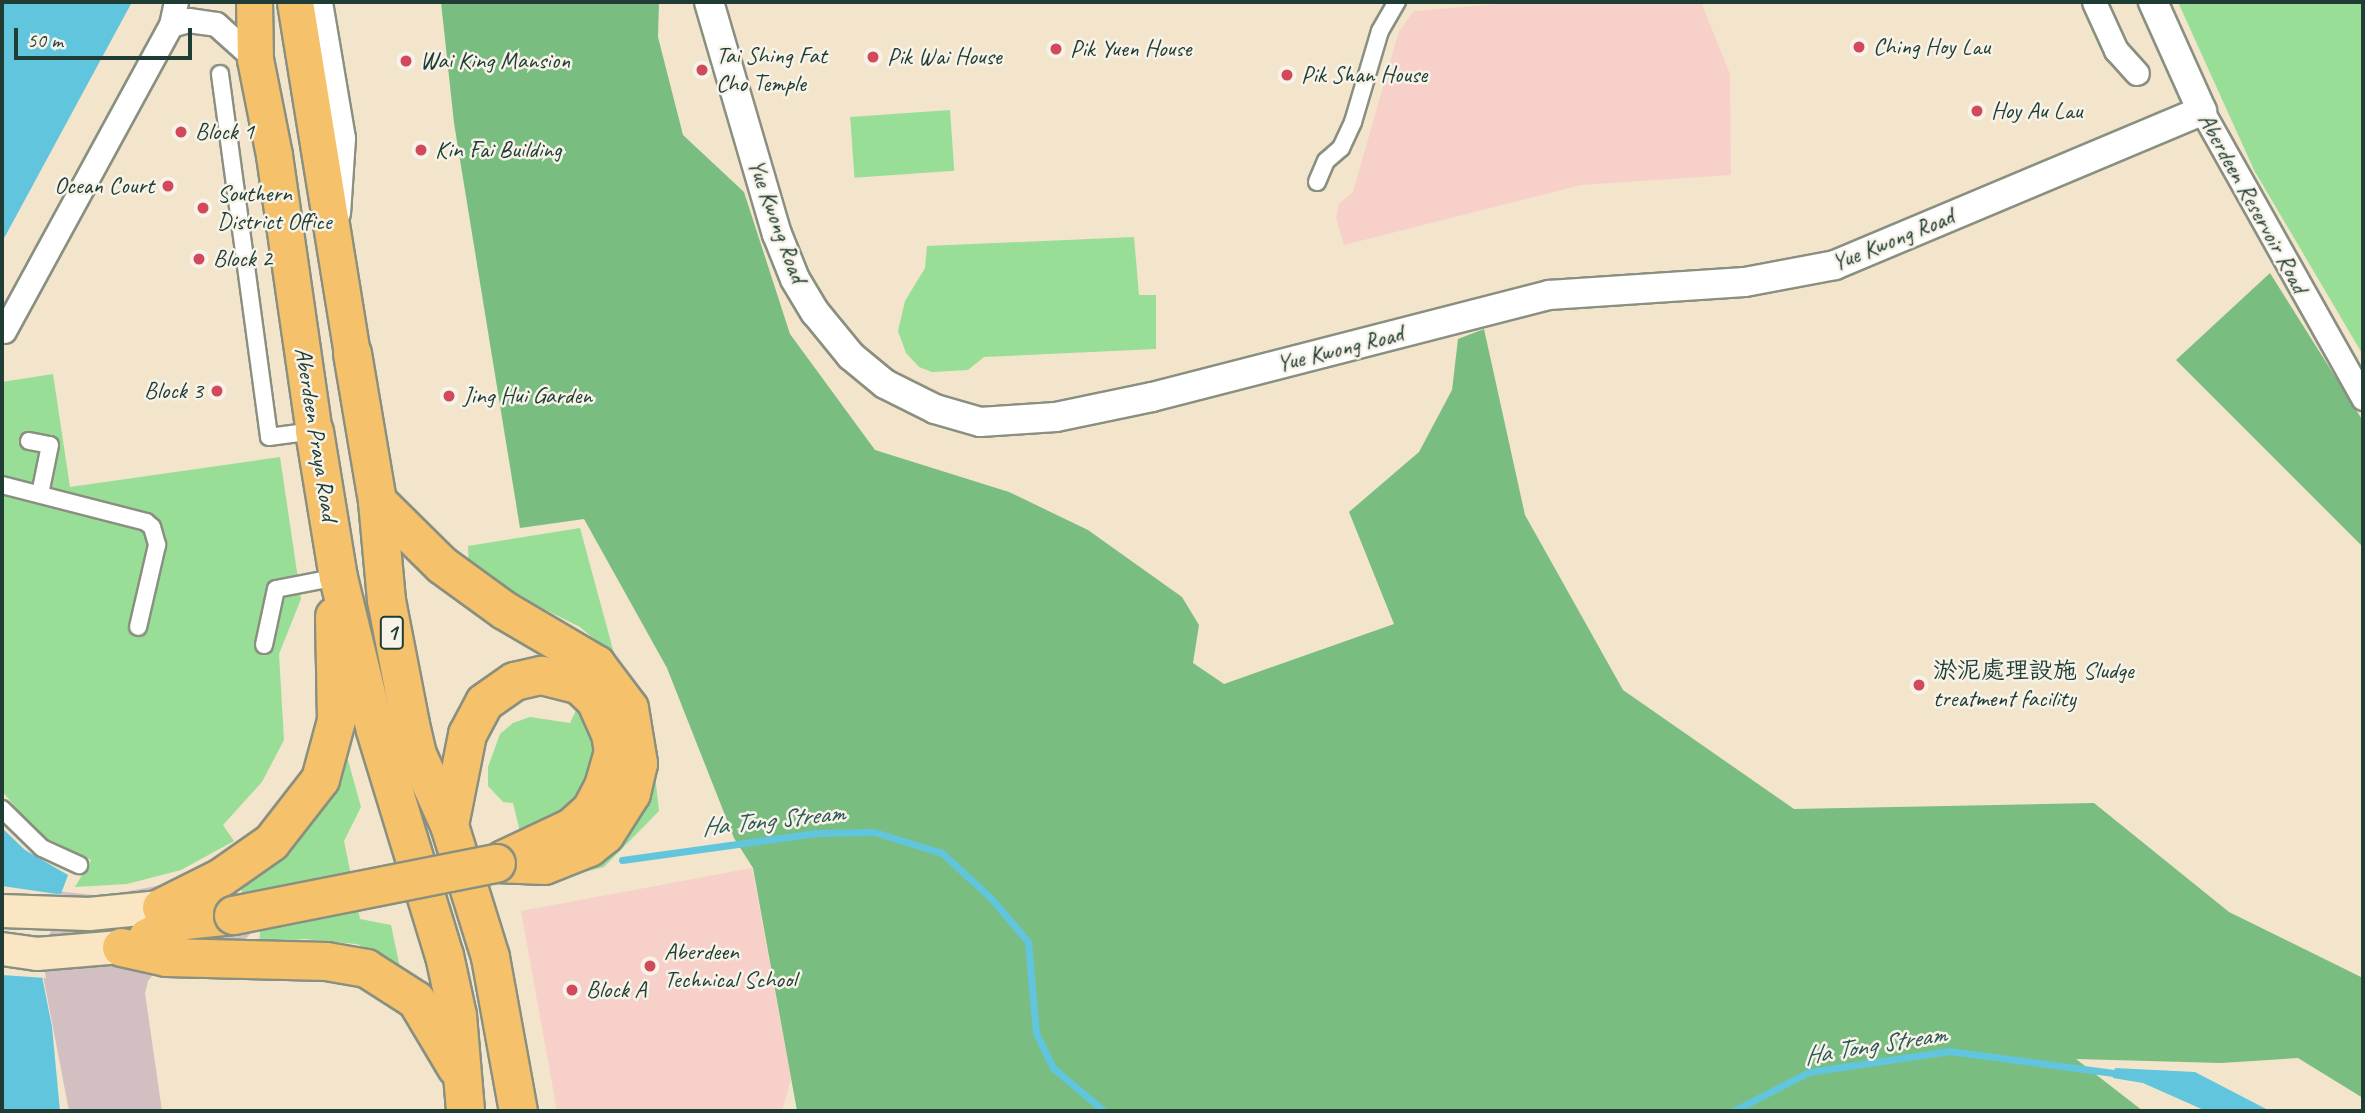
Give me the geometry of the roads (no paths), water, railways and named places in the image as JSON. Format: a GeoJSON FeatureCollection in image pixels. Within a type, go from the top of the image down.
{"type":"FeatureCollection","features":[{"type":"Feature","properties":{"kind":"highway","name":"Aberdeen Praya Road"},"geometry":{"type":"LineString","coordinates":[[352,353],[377,501],[379,552],[410,724],[417,754],[449,825]]}},
{"type":"Feature","properties":{"kind":"highway","name":"Aberdeen Praya Road"},"geometry":{"type":"LineString","coordinates":[[314,431],[338,577],[375,730],[416,859],[457,1015],[460,1074]]}},
{"type":"Feature","properties":{"kind":"highway"},"geometry":{"type":"LineString","coordinates":[[173,914],[233,915],[496,863],[571,827],[590,810],[603,786],[612,751],[610,733],[587,674],[442,565],[377,501]]}},
{"type":"Feature","properties":{"kind":"highway"},"geometry":{"type":"LineString","coordinates":[[121,947],[173,914],[271,842],[316,785],[334,739],[332,653],[338,577]]}},
{"type":"Feature","properties":{"kind":"highway"},"geometry":{"type":"LineString","coordinates":[[449,825],[467,734],[484,702],[514,681],[541,675],[587,674]]}},
{"type":"Feature","properties":{"kind":"highway","name":"1"},"geometry":{"type":"LineString","coordinates":[[449,825],[489,957],[518,1111]]}},
{"type":"Feature","properties":{"kind":"highway"},"geometry":{"type":"LineString","coordinates":[[121,947],[166,957],[349,963],[394,982],[416,1000],[460,1074]]}},
{"type":"Feature","properties":{"kind":"highway","name":"1"},"geometry":{"type":"LineString","coordinates":[[460,1074],[465,1111]]}},
{"type":"Feature","properties":{"kind":"main road","name":"Aberdeen Praya Road"},"geometry":{"type":"LineString","coordinates":[[254,2],[255,59],[274,155],[314,431]]}},
{"type":"Feature","properties":{"kind":"main road","name":"Aberdeen Praya Road"},"geometry":{"type":"LineString","coordinates":[[295,2],[335,232],[352,353]]}},
{"type":"Feature","properties":{"kind":"main road"},"geometry":{"type":"LineString","coordinates":[[2,911],[173,914]]}},
{"type":"Feature","properties":{"kind":"main road"},"geometry":{"type":"LineString","coordinates":[[2,949],[37,954],[121,947]]}},
{"type":"Feature","properties":{"kind":"street"},"geometry":{"type":"LineString","coordinates":[[4,331],[171,25],[176,2]]}},
{"type":"Feature","properties":{"kind":"street"},"geometry":{"type":"LineString","coordinates":[[320,2],[343,138],[335,232]]}},
{"type":"Feature","properties":{"kind":"street","name":"Yue Kwong Road"},"geometry":{"type":"LineString","coordinates":[[709,2],[777,234],[815,312],[851,356],[885,384],[935,409],[980,422],[1056,417],[1152,397],[1549,295],[1745,282],[1835,265],[2202,111]]}},
{"type":"Feature","properties":{"kind":"street"},"geometry":{"type":"LineString","coordinates":[[1317,182],[1326,161],[1341,148],[1353,122],[1380,31],[1397,2]]}},
{"type":"Feature","properties":{"kind":"street"},"geometry":{"type":"LineString","coordinates":[[2094,2],[2116,50],[2137,73]]}},
{"type":"Feature","properties":{"kind":"street","name":"Aberdeen Reservoir Road"},"geometry":{"type":"LineString","coordinates":[[2158,12],[2202,111],[2363,398]]}},
{"type":"Feature","properties":{"kind":"street"},"geometry":{"type":"LineString","coordinates":[[171,25],[188,20],[216,24],[255,59]]}},
{"type":"Feature","properties":{"kind":"street","name":"Aberdeen Praya Road"},"geometry":{"type":"LineString","coordinates":[[220,74],[269,437],[314,431]]}},
{"type":"Feature","properties":{"kind":"street"},"geometry":{"type":"LineString","coordinates":[[29,441],[50,445],[40,494]]}},
{"type":"Feature","properties":{"kind":"street"},"geometry":{"type":"LineString","coordinates":[[2,485],[152,527],[157,545],[138,627]]}},
{"type":"Feature","properties":{"kind":"street"},"geometry":{"type":"LineString","coordinates":[[264,645],[276,589],[338,577]]}},
{"type":"Feature","properties":{"kind":"street"},"geometry":{"type":"LineString","coordinates":[[2,809],[20,831],[42,848],[79,865]]}},
{"type":"Feature","properties":{"kind":"water"},"geometry":{"type":"Polygon","coordinates":[[[2,2],[132,2],[2,242],[2,2]]]}},
{"type":"Feature","properties":{"kind":"water"},"geometry":{"type":"Polygon","coordinates":[[[2,828],[25,850],[68,875],[38,956],[52,1027],[60,1111],[2,1111],[2,828]]]}},
{"type":"Feature","properties":{"kind":"water"},"geometry":{"type":"Polygon","coordinates":[[[2115,1068],[2195,1072],[2270,1111],[2206,1111],[2143,1083],[2113,1078],[2115,1068]]]}},
{"type":"Feature","properties":{"kind":"waterway","name":"Ha Tong Stream"},"geometry":{"type":"LineString","coordinates":[[622,860],[816,833],[874,832],[942,853],[991,898],[1028,942],[1036,1033],[1053,1068],[1104,1111]]}},
{"type":"Feature","properties":{"kind":"waterway","name":"Ha Tong Stream"},"geometry":{"type":"LineString","coordinates":[[1733,1111],[1809,1072],[1949,1051],[2114,1073]]}},
{"type":"Feature","properties":{"kind":"place","name":"Ching Hoy Lau"},"geometry":{"type":"Point","coordinates":[1859,47]}},
{"type":"Feature","properties":{"kind":"place","name":"Pik Yuen House"},"geometry":{"type":"Point","coordinates":[1056,49]}},
{"type":"Feature","properties":{"kind":"place","name":"Pik Wai House"},"geometry":{"type":"Point","coordinates":[873,57]}},
{"type":"Feature","properties":{"kind":"place","name":"Wai King Mansion"},"geometry":{"type":"Point","coordinates":[406,61]}},
{"type":"Feature","properties":{"kind":"place","name":"Tai Shing Fat Cho Temple"},"geometry":{"type":"Point","coordinates":[702,70]}},
{"type":"Feature","properties":{"kind":"place","name":"Pik Shan House"},"geometry":{"type":"Point","coordinates":[1287,75]}},
{"type":"Feature","properties":{"kind":"place","name":"Hoy Au Lau"},"geometry":{"type":"Point","coordinates":[1977,111]}},
{"type":"Feature","properties":{"kind":"place","name":"Block 1"},"geometry":{"type":"Point","coordinates":[181,132]}},
{"type":"Feature","properties":{"kind":"place","name":"Kin Fai Building"},"geometry":{"type":"Point","coordinates":[421,150]}},
{"type":"Feature","properties":{"kind":"place","name":"Ocean Court"},"geometry":{"type":"Point","coordinates":[168,186]}},
{"type":"Feature","properties":{"kind":"place","name":"Southern District Office"},"geometry":{"type":"Point","coordinates":[203,208]}},
{"type":"Feature","properties":{"kind":"place","name":"Block 2"},"geometry":{"type":"Point","coordinates":[199,259]}},
{"type":"Feature","properties":{"kind":"place","name":"Block 3"},"geometry":{"type":"Point","coordinates":[217,391]}},
{"type":"Feature","properties":{"kind":"place","name":"Jing Hui Garden"},"geometry":{"type":"Point","coordinates":[449,396]}},
{"type":"Feature","properties":{"kind":"place","name":"淤泥處理設施 Sludge treatment facility"},"geometry":{"type":"Point","coordinates":[1919,685]}},
{"type":"Feature","properties":{"kind":"place","name":"Aberdeen Technical School"},"geometry":{"type":"Point","coordinates":[650,966]}},
{"type":"Feature","properties":{"kind":"place","name":"Block A"},"geometry":{"type":"Point","coordinates":[572,990]}}]}
